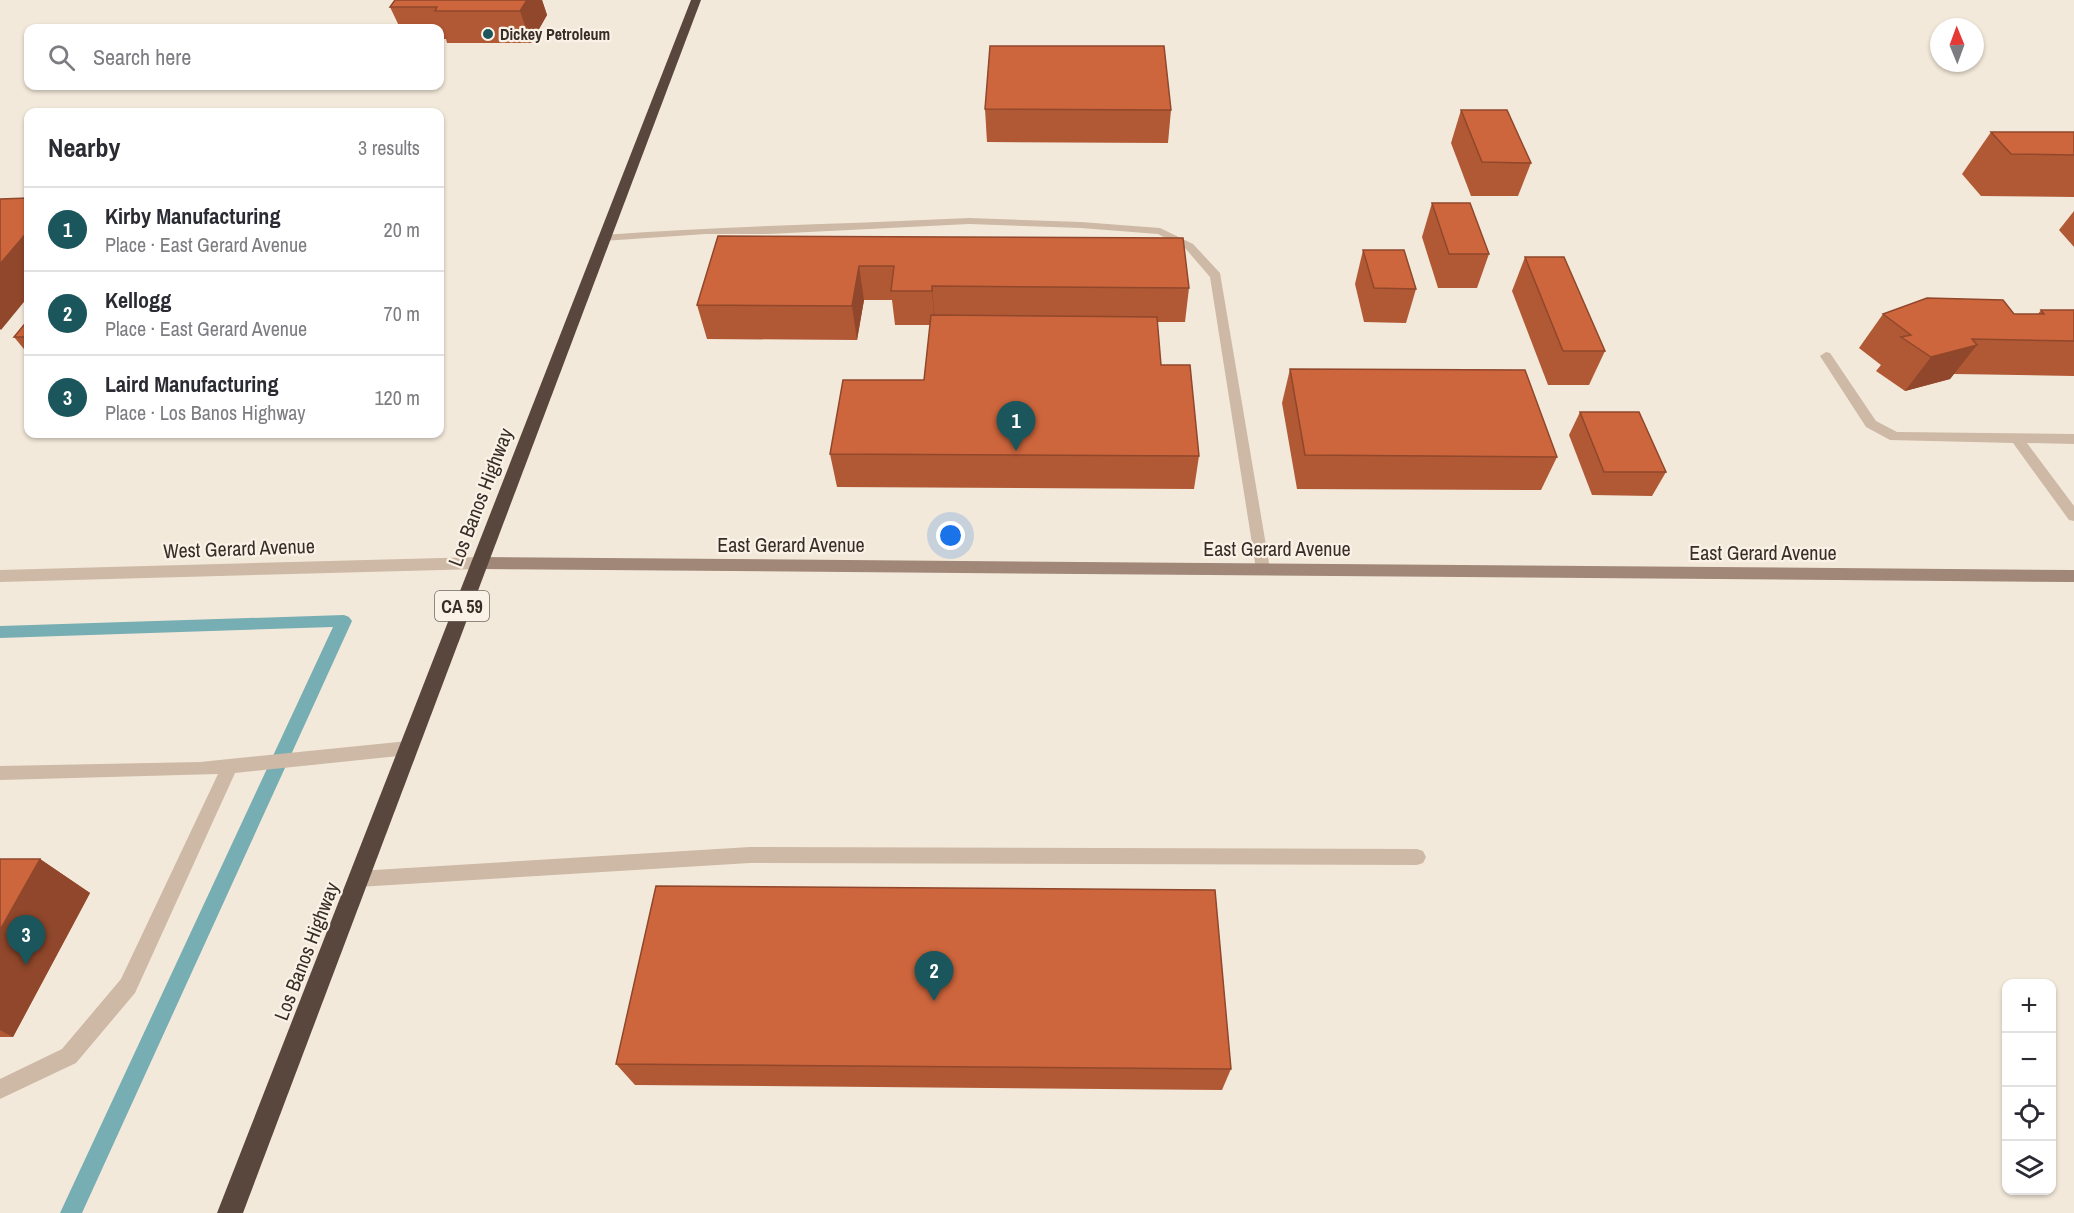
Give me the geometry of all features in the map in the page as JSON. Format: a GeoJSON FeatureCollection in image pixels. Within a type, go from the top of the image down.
{"type":"FeatureCollection","features":[{"type":"Feature","properties":{"kind":"highway","name":"Los Banos Highway"},"geometry":{"type":"LineString","coordinates":[[230,1213],[696,0]]}},
{"type":"Feature","properties":{"kind":"street"},"geometry":{"type":"LineString","coordinates":[[603,238],[706,231],[769,231],[969,220],[1160,231],[1189,246],[1216,276],[1263,569]]}},
{"type":"Feature","properties":{"kind":"street"},"geometry":{"type":"LineString","coordinates":[[1826,356],[1871,424],[1895,437],[2074,439]]}},
{"type":"Feature","properties":{"kind":"street"},"geometry":{"type":"LineString","coordinates":[[2017,439],[2074,516]]}},
{"type":"Feature","properties":{"kind":"street","name":"East Gerard Avenue"},"geometry":{"type":"LineString","coordinates":[[479,563],[2074,576]]}},
{"type":"Feature","properties":{"kind":"street","name":"West Gerard Avenue"},"geometry":{"type":"LineString","coordinates":[[0,576],[479,563]]}},
{"type":"Feature","properties":{"kind":"street"},"geometry":{"type":"LineString","coordinates":[[0,772],[200,769],[408,748]]}},
{"type":"Feature","properties":{"kind":"street"},"geometry":{"type":"LineString","coordinates":[[0,1089],[69,1056],[128,986],[230,766]]}},
{"type":"Feature","properties":{"kind":"street"},"geometry":{"type":"LineString","coordinates":[[358,879],[750,855],[1417,857]]}},
{"type":"Feature","properties":{"kind":"building"},"geometry":{"type":"Polygon","coordinates":[[[395,0],[527,0],[520,11],[435,11],[437,7],[390,7],[395,0]]]}},
{"type":"Feature","properties":{"kind":"building"},"geometry":{"type":"Polygon","coordinates":[[[990,46],[1164,46],[1171,110],[985,109],[990,46]]]}},
{"type":"Feature","properties":{"kind":"building"},"geometry":{"type":"Polygon","coordinates":[[[1461,110],[1507,110],[1531,163],[1482,162],[1461,110]]]}},
{"type":"Feature","properties":{"kind":"building"},"geometry":{"type":"Polygon","coordinates":[[[1991,132],[2074,132],[2074,155],[2011,154],[1991,132]]]}},
{"type":"Feature","properties":{"kind":"building"},"geometry":{"type":"Polygon","coordinates":[[[24,198],[24,236],[0,264],[0,199],[24,198]]]}},
{"type":"Feature","properties":{"kind":"building"},"geometry":{"type":"Polygon","coordinates":[[[1432,203],[1470,203],[1489,254],[1449,254],[1432,203]]]}},
{"type":"Feature","properties":{"kind":"building"},"geometry":{"type":"Polygon","coordinates":[[[718,236],[1183,238],[1189,288],[932,286],[932,291],[891,291],[894,266],[859,266],[852,306],[697,305],[718,236]]]}},
{"type":"Feature","properties":{"kind":"building"},"geometry":{"type":"Polygon","coordinates":[[[1363,250],[1404,250],[1416,289],[1374,288],[1363,250]]]}},
{"type":"Feature","properties":{"kind":"building"},"geometry":{"type":"Polygon","coordinates":[[[1525,257],[1564,257],[1605,351],[1563,351],[1525,257]]]}},
{"type":"Feature","properties":{"kind":"building"},"geometry":{"type":"Polygon","coordinates":[[[1927,298],[2003,300],[2014,314],[2044,314],[2041,310],[2074,310],[2074,341],[1972,339],[1977,345],[1931,357],[1901,337],[1911,335],[1883,314],[1927,298]]]}},
{"type":"Feature","properties":{"kind":"building"},"geometry":{"type":"Polygon","coordinates":[[[931,315],[1157,317],[1161,365],[1190,365],[1199,456],[830,454],[843,380],[924,380],[931,315]]]}},
{"type":"Feature","properties":{"kind":"building"},"geometry":{"type":"Polygon","coordinates":[[[24,325],[24,337],[14,337],[24,325]]]}},
{"type":"Feature","properties":{"kind":"building"},"geometry":{"type":"Polygon","coordinates":[[[1290,369],[1525,370],[1557,457],[1305,455],[1290,369]]]}},
{"type":"Feature","properties":{"kind":"building"},"geometry":{"type":"Polygon","coordinates":[[[1580,412],[1639,412],[1666,472],[1604,472],[1580,412]]]}},
{"type":"Feature","properties":{"kind":"building"},"geometry":{"type":"Polygon","coordinates":[[[0,859],[40,859],[0,930],[0,859]]]}},
{"type":"Feature","properties":{"kind":"building"},"geometry":{"type":"Polygon","coordinates":[[[656,886],[1215,890],[1231,1069],[616,1064],[656,886]]]}},
{"type":"Feature","properties":{"kind":"waterway"},"geometry":{"type":"LineString","coordinates":[[0,632],[344,621],[71,1213]]}},
{"type":"Feature","properties":{"kind":"place","name":"Dickey Petroleum"},"geometry":{"type":"Point","coordinates":[488,34]}},
{"type":"Feature","properties":{"kind":"place","name":"Kirby Manufacturing"},"geometry":{"type":"Point","coordinates":[1016,451]}},
{"type":"Feature","properties":{"kind":"place","name":"Laird Manufacturing"},"geometry":{"type":"Point","coordinates":[26,965]}},
{"type":"Feature","properties":{"kind":"place","name":"Kellogg"},"geometry":{"type":"Point","coordinates":[934,1001]}}]}
